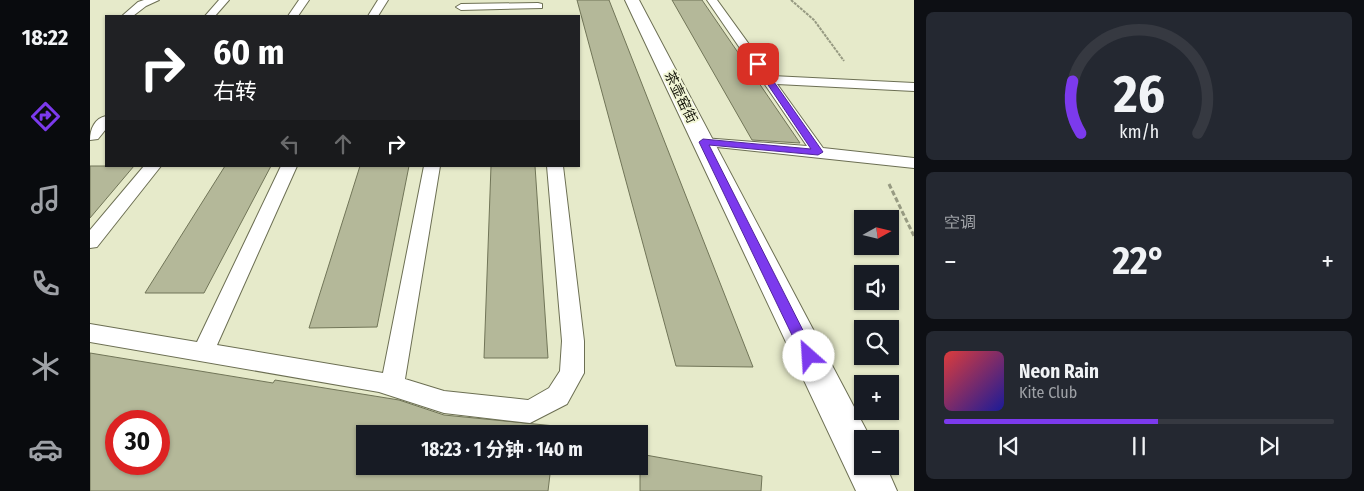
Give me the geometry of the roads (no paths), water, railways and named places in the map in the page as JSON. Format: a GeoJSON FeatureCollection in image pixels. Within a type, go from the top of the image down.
{"type":"FeatureCollection","features":[{"type":"Feature","properties":{"kind":"street","name":"茶壶窑街"},"geometry":{"type":"LineString","coordinates":[[632,0],[854,446]]}},
{"type":"Feature","properties":{"kind":"street"},"geometry":{"type":"LineString","coordinates":[[869,475],[877,491]]}},
{"type":"Feature","properties":{"kind":"lane"},"geometry":{"type":"LineString","coordinates":[[128,15],[142,4],[154,0]]}},
{"type":"Feature","properties":{"kind":"lane"},"geometry":{"type":"LineString","coordinates":[[211,15],[224,0]]}},
{"type":"Feature","properties":{"kind":"lane"},"geometry":{"type":"LineString","coordinates":[[294,15],[304,0]]}},
{"type":"Feature","properties":{"kind":"lane"},"geometry":{"type":"LineString","coordinates":[[374,15],[383,0]]}},
{"type":"Feature","properties":{"kind":"lane"},"geometry":{"type":"LineString","coordinates":[[712,0],[818,152]]}},
{"type":"Feature","properties":{"kind":"lane"},"geometry":{"type":"LineString","coordinates":[[460,8],[539,7]]}},
{"type":"Feature","properties":{"kind":"lane"},"geometry":{"type":"LineString","coordinates":[[769,80],[914,87]]}},
{"type":"Feature","properties":{"kind":"lane"},"geometry":{"type":"LineString","coordinates":[[96,136],[105,122]]}},
{"type":"Feature","properties":{"kind":"lane"},"geometry":{"type":"LineString","coordinates":[[703,142],[914,163]]}},
{"type":"Feature","properties":{"kind":"lane"},"geometry":{"type":"LineString","coordinates":[[90,242],[152,167]]}},
{"type":"Feature","properties":{"kind":"lane"},"geometry":{"type":"LineString","coordinates":[[203,352],[289,167]]}},
{"type":"Feature","properties":{"kind":"lane"},"geometry":{"type":"LineString","coordinates":[[392,386],[432,167]]}},
{"type":"Feature","properties":{"kind":"lane"},"geometry":{"type":"LineString","coordinates":[[90,333],[392,386],[444,402],[530,412],[558,396],[572,374],[573,340],[555,167]]}}]}
